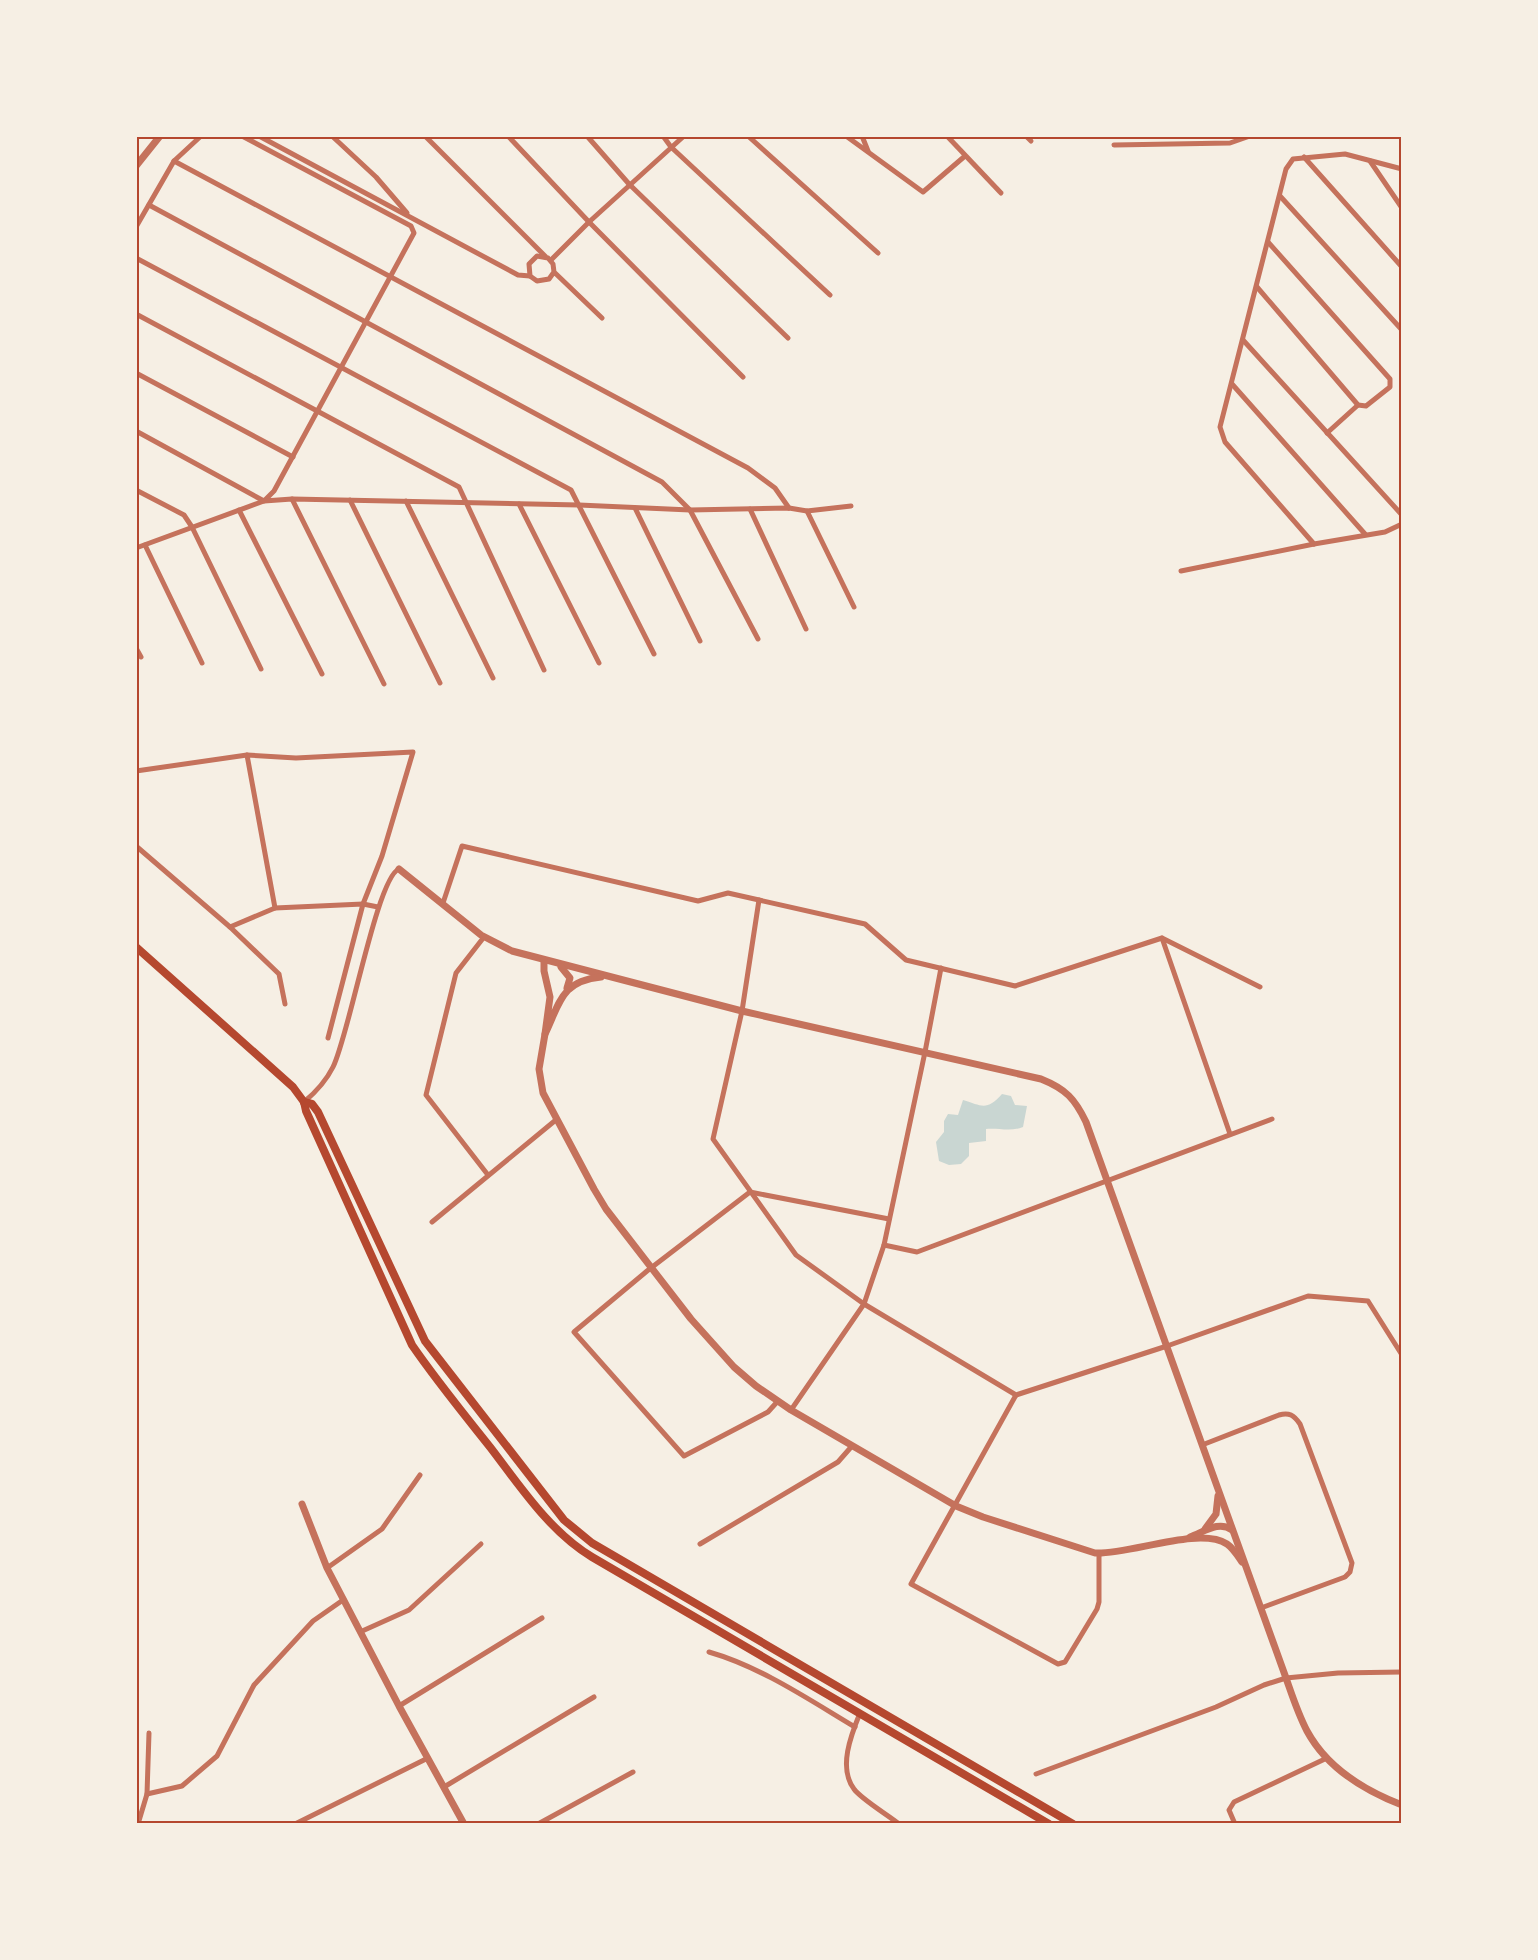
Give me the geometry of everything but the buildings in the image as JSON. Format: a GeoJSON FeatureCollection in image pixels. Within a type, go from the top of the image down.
{"type":"FeatureCollection","features":[{"type":"Feature","properties":{"kind":"main road"},"geometry":{"type":"LineString","coordinates":[[136,947],[293,1088],[304,1102],[306,1111],[412,1345],[431,1373],[496,1455],[558,1530],[576,1548],[1049,1824]]}},
{"type":"Feature","properties":{"kind":"main road"},"geometry":{"type":"LineString","coordinates":[[304,1102],[312,1104],[318,1112],[424,1341],[564,1520],[592,1543],[1073,1824]]}},
{"type":"Feature","properties":{"kind":"main road"},"geometry":{"type":"LineString","coordinates":[[611,1569],[617,1557]]}},
{"type":"Feature","properties":{"kind":"street"},"geometry":{"type":"LineString","coordinates":[[136,166],[160,136]]}},
{"type":"Feature","properties":{"kind":"street"},"geometry":{"type":"LineString","coordinates":[[136,227],[174,161],[201,136]]}},
{"type":"Feature","properties":{"kind":"street"},"geometry":{"type":"LineString","coordinates":[[242,136],[411,226],[414,233],[274,491],[264,501]]}},
{"type":"Feature","properties":{"kind":"street"},"geometry":{"type":"LineString","coordinates":[[260,136],[518,275],[530,276],[541,282],[549,279],[554,272]]}},
{"type":"Feature","properties":{"kind":"street"},"geometry":{"type":"LineString","coordinates":[[332,136],[376,177],[410,217]]}},
{"type":"Feature","properties":{"kind":"street"},"geometry":{"type":"LineString","coordinates":[[425,136],[545,256],[552,260]]}},
{"type":"Feature","properties":{"kind":"street"},"geometry":{"type":"LineString","coordinates":[[508,136],[588,222],[744,378]]}},
{"type":"Feature","properties":{"kind":"street"},"geometry":{"type":"LineString","coordinates":[[587,136],[629,184],[788,338]]}},
{"type":"Feature","properties":{"kind":"street"},"geometry":{"type":"LineString","coordinates":[[663,136],[671,147],[831,295]]}},
{"type":"Feature","properties":{"kind":"street"},"geometry":{"type":"LineString","coordinates":[[552,260],[588,222],[684,136]]}},
{"type":"Feature","properties":{"kind":"street"},"geometry":{"type":"LineString","coordinates":[[748,136],[878,253]]}},
{"type":"Feature","properties":{"kind":"street"},"geometry":{"type":"LineString","coordinates":[[846,136],[924,192],[965,156]]}},
{"type":"Feature","properties":{"kind":"street"},"geometry":{"type":"LineString","coordinates":[[862,136],[868,153]]}},
{"type":"Feature","properties":{"kind":"street"},"geometry":{"type":"LineString","coordinates":[[947,136],[1001,193]]}},
{"type":"Feature","properties":{"kind":"street"},"geometry":{"type":"LineString","coordinates":[[1114,145],[1230,143],[1250,136]]}},
{"type":"Feature","properties":{"kind":"street"},"geometry":{"type":"LineString","coordinates":[[1314,544],[1225,442],[1220,427],[1286,169],[1293,159],[1345,154],[1401,169]]}},
{"type":"Feature","properties":{"kind":"street"},"geometry":{"type":"LineString","coordinates":[[1304,157],[1401,267]]}},
{"type":"Feature","properties":{"kind":"street"},"geometry":{"type":"LineString","coordinates":[[174,161],[748,468],[775,488],[789,508]]}},
{"type":"Feature","properties":{"kind":"street"},"geometry":{"type":"LineString","coordinates":[[1370,161],[1401,208]]}},
{"type":"Feature","properties":{"kind":"street"},"geometry":{"type":"LineString","coordinates":[[1280,196],[1401,330]]}},
{"type":"Feature","properties":{"kind":"street"},"geometry":{"type":"LineString","coordinates":[[149,205],[662,482],[690,510],[758,639]]}},
{"type":"Feature","properties":{"kind":"street"},"geometry":{"type":"LineString","coordinates":[[1257,287],[1358,405],[1366,406],[1390,387],[1390,379],[1268,242]]}},
{"type":"Feature","properties":{"kind":"street"},"geometry":{"type":"LineString","coordinates":[[530,276],[528,268],[531,261],[537,256],[545,256]]}},
{"type":"Feature","properties":{"kind":"street"},"geometry":{"type":"LineString","coordinates":[[136,258],[571,490],[654,654]]}},
{"type":"Feature","properties":{"kind":"street"},"geometry":{"type":"LineString","coordinates":[[552,260],[554,272],[602,318]]}},
{"type":"Feature","properties":{"kind":"street"},"geometry":{"type":"LineString","coordinates":[[136,314],[459,487],[544,670]]}},
{"type":"Feature","properties":{"kind":"street"},"geometry":{"type":"LineString","coordinates":[[1243,340],[1401,515]]}},
{"type":"Feature","properties":{"kind":"street"},"geometry":{"type":"LineString","coordinates":[[136,373],[292,457]]}},
{"type":"Feature","properties":{"kind":"street"},"geometry":{"type":"LineString","coordinates":[[1232,384],[1365,534]]}},
{"type":"Feature","properties":{"kind":"street"},"geometry":{"type":"LineString","coordinates":[[1328,433],[1358,405]]}},
{"type":"Feature","properties":{"kind":"street"},"geometry":{"type":"LineString","coordinates":[[136,431],[264,501]]}},
{"type":"Feature","properties":{"kind":"street"},"geometry":{"type":"LineString","coordinates":[[136,490],[184,515],[261,669]]}},
{"type":"Feature","properties":{"kind":"street"},"geometry":{"type":"LineString","coordinates":[[292,499],[384,684]]}},
{"type":"Feature","properties":{"kind":"street"},"geometry":{"type":"LineString","coordinates":[[136,548],[264,501],[292,499],[579,505],[690,510],[789,508],[807,511],[851,506]]}},
{"type":"Feature","properties":{"kind":"street"},"geometry":{"type":"LineString","coordinates":[[350,500],[440,683]]}},
{"type":"Feature","properties":{"kind":"street"},"geometry":{"type":"LineString","coordinates":[[406,501],[493,678]]}},
{"type":"Feature","properties":{"kind":"street"},"geometry":{"type":"LineString","coordinates":[[519,504],[599,663]]}},
{"type":"Feature","properties":{"kind":"street"},"geometry":{"type":"LineString","coordinates":[[635,508],[700,641]]}},
{"type":"Feature","properties":{"kind":"street"},"geometry":{"type":"LineString","coordinates":[[750,509],[806,629]]}},
{"type":"Feature","properties":{"kind":"street"},"geometry":{"type":"LineString","coordinates":[[239,510],[322,674]]}},
{"type":"Feature","properties":{"kind":"street"},"geometry":{"type":"LineString","coordinates":[[807,511],[854,607]]}},
{"type":"Feature","properties":{"kind":"street"},"geometry":{"type":"LineString","coordinates":[[1181,571],[1385,532],[1401,524]]}},
{"type":"Feature","properties":{"kind":"street"},"geometry":{"type":"LineString","coordinates":[[146,544],[202,663]]}},
{"type":"Feature","properties":{"kind":"street"},"geometry":{"type":"LineString","coordinates":[[136,648],[141,657]]}},
{"type":"Feature","properties":{"kind":"street"},"geometry":{"type":"LineString","coordinates":[[136,771],[247,755],[296,758],[413,752],[382,856],[363,904],[328,1038]]}},
{"type":"Feature","properties":{"kind":"street"},"geometry":{"type":"LineString","coordinates":[[247,755],[275,908]]}},
{"type":"Feature","properties":{"kind":"street"},"geometry":{"type":"LineString","coordinates":[[136,846],[230,927],[279,974],[285,1004]]}},
{"type":"Feature","properties":{"kind":"street"},"geometry":{"type":"LineString","coordinates":[[443,903],[462,846],[698,902],[728,893],[865,924],[906,960],[1015,986],[1162,938],[1260,987]]}},
{"type":"Feature","properties":{"kind":"street"},"geometry":{"type":"LineString","coordinates":[[304,1102],[317,1091],[333,1068],[344,1040],[378,907],[393,872],[399,869],[484,937],[512,951],[742,1011],[1041,1079],[1065,1090],[1078,1105],[1086,1122],[1307,1731],[1327,1758],[1360,1786],[1401,1805]]}},
{"type":"Feature","properties":{"kind":"street"},"geometry":{"type":"LineString","coordinates":[[759,900],[742,1011],[713,1139],[796,1255],[864,1304],[1016,1395]]}},
{"type":"Feature","properties":{"kind":"street"},"geometry":{"type":"LineString","coordinates":[[230,927],[275,908],[363,904],[378,907]]}},
{"type":"Feature","properties":{"kind":"street"},"geometry":{"type":"LineString","coordinates":[[484,937],[456,973],[426,1095],[488,1175]]}},
{"type":"Feature","properties":{"kind":"street"},"geometry":{"type":"LineString","coordinates":[[1162,938],[1230,1134]]}},
{"type":"Feature","properties":{"kind":"street"},"geometry":{"type":"LineString","coordinates":[[544,960],[550,997],[540,1058],[540,1080],[543,1092],[606,1209],[712,1345],[741,1373],[777,1402],[956,1506],[1072,1547],[1099,1554],[1179,1541],[1212,1539],[1226,1544],[1246,1566]]}},
{"type":"Feature","properties":{"kind":"street"},"geometry":{"type":"LineString","coordinates":[[545,1034],[570,978],[558,964]]}},
{"type":"Feature","properties":{"kind":"street"},"geometry":{"type":"LineString","coordinates":[[791,1410],[864,1304],[884,1245],[941,968]]}},
{"type":"Feature","properties":{"kind":"street"},"geometry":{"type":"LineString","coordinates":[[564,993],[574,984],[586,979],[605,976]]}},
{"type":"Feature","properties":{"kind":"street"},"geometry":{"type":"LineString","coordinates":[[432,1222],[557,1119]]}},
{"type":"Feature","properties":{"kind":"street"},"geometry":{"type":"LineString","coordinates":[[884,1245],[917,1252],[1272,1119]]}},
{"type":"Feature","properties":{"kind":"street"},"geometry":{"type":"LineString","coordinates":[[777,1402],[768,1412],[684,1456],[574,1332],[651,1268],[750,1192],[889,1219]]}},
{"type":"Feature","properties":{"kind":"street"},"geometry":{"type":"LineString","coordinates":[[1099,1554],[1097,1609],[1065,1662],[1058,1664],[911,1584],[1016,1395],[1167,1346],[1308,1296],[1368,1301],[1401,1355]]}},
{"type":"Feature","properties":{"kind":"street"},"geometry":{"type":"LineString","coordinates":[[1202,1445],[1285,1413],[1296,1418],[1352,1563],[1350,1572],[1345,1577],[1261,1608]]}},
{"type":"Feature","properties":{"kind":"street"},"geometry":{"type":"LineString","coordinates":[[700,1544],[838,1462],[852,1446]]}},
{"type":"Feature","properties":{"kind":"street"},"geometry":{"type":"LineString","coordinates":[[327,1568],[382,1529],[420,1475]]}},
{"type":"Feature","properties":{"kind":"street"},"geometry":{"type":"LineString","coordinates":[[1201,1532],[1216,1514],[1219,1501],[1217,1488]]}},
{"type":"Feature","properties":{"kind":"street"},"geometry":{"type":"LineString","coordinates":[[302,1504],[327,1568],[343,1600],[464,1824]]}},
{"type":"Feature","properties":{"kind":"street"},"geometry":{"type":"LineString","coordinates":[[1179,1541],[1222,1525],[1230,1528],[1234,1533]]}},
{"type":"Feature","properties":{"kind":"street"},"geometry":{"type":"LineString","coordinates":[[360,1632],[410,1610],[481,1544]]}},
{"type":"Feature","properties":{"kind":"street"},"geometry":{"type":"LineString","coordinates":[[147,1794],[182,1786],[217,1756],[254,1685],[314,1621],[343,1600]]}},
{"type":"Feature","properties":{"kind":"street"},"geometry":{"type":"LineString","coordinates":[[399,1706],[542,1618]]}},
{"type":"Feature","properties":{"kind":"street"},"geometry":{"type":"LineString","coordinates":[[709,1652],[728,1657],[775,1680],[855,1727]]}},
{"type":"Feature","properties":{"kind":"street"},"geometry":{"type":"LineString","coordinates":[[1036,1774],[1216,1707],[1264,1685],[1286,1678],[1338,1673],[1401,1672]]}},
{"type":"Feature","properties":{"kind":"street"},"geometry":{"type":"LineString","coordinates":[[444,1787],[594,1697]]}},
{"type":"Feature","properties":{"kind":"street"},"geometry":{"type":"LineString","coordinates":[[860,1713],[845,1762],[847,1773],[854,1790],[899,1824]]}},
{"type":"Feature","properties":{"kind":"street"},"geometry":{"type":"LineString","coordinates":[[138,1824],[147,1794],[149,1732]]}},
{"type":"Feature","properties":{"kind":"street"},"geometry":{"type":"LineString","coordinates":[[295,1824],[428,1758]]}},
{"type":"Feature","properties":{"kind":"street"},"geometry":{"type":"LineString","coordinates":[[1234,1824],[1229,1810],[1234,1802],[1327,1758]]}},
{"type":"Feature","properties":{"kind":"street"},"geometry":{"type":"LineString","coordinates":[[538,1824],[633,1772]]}},
{"type":"Feature","properties":{"kind":"shaded area"},"geometry":{"type":"Polygon","coordinates":[[[1002,1094],[1011,1096],[1015,1105],[1027,1106],[1023,1127],[1009,1130],[986,1129],[986,1141],[969,1143],[969,1156],[961,1164],[949,1165],[939,1161],[936,1142],[944,1132],[944,1121],[948,1114],[958,1115],[963,1100],[984,1106],[992,1103],[1002,1094]]]}}]}
